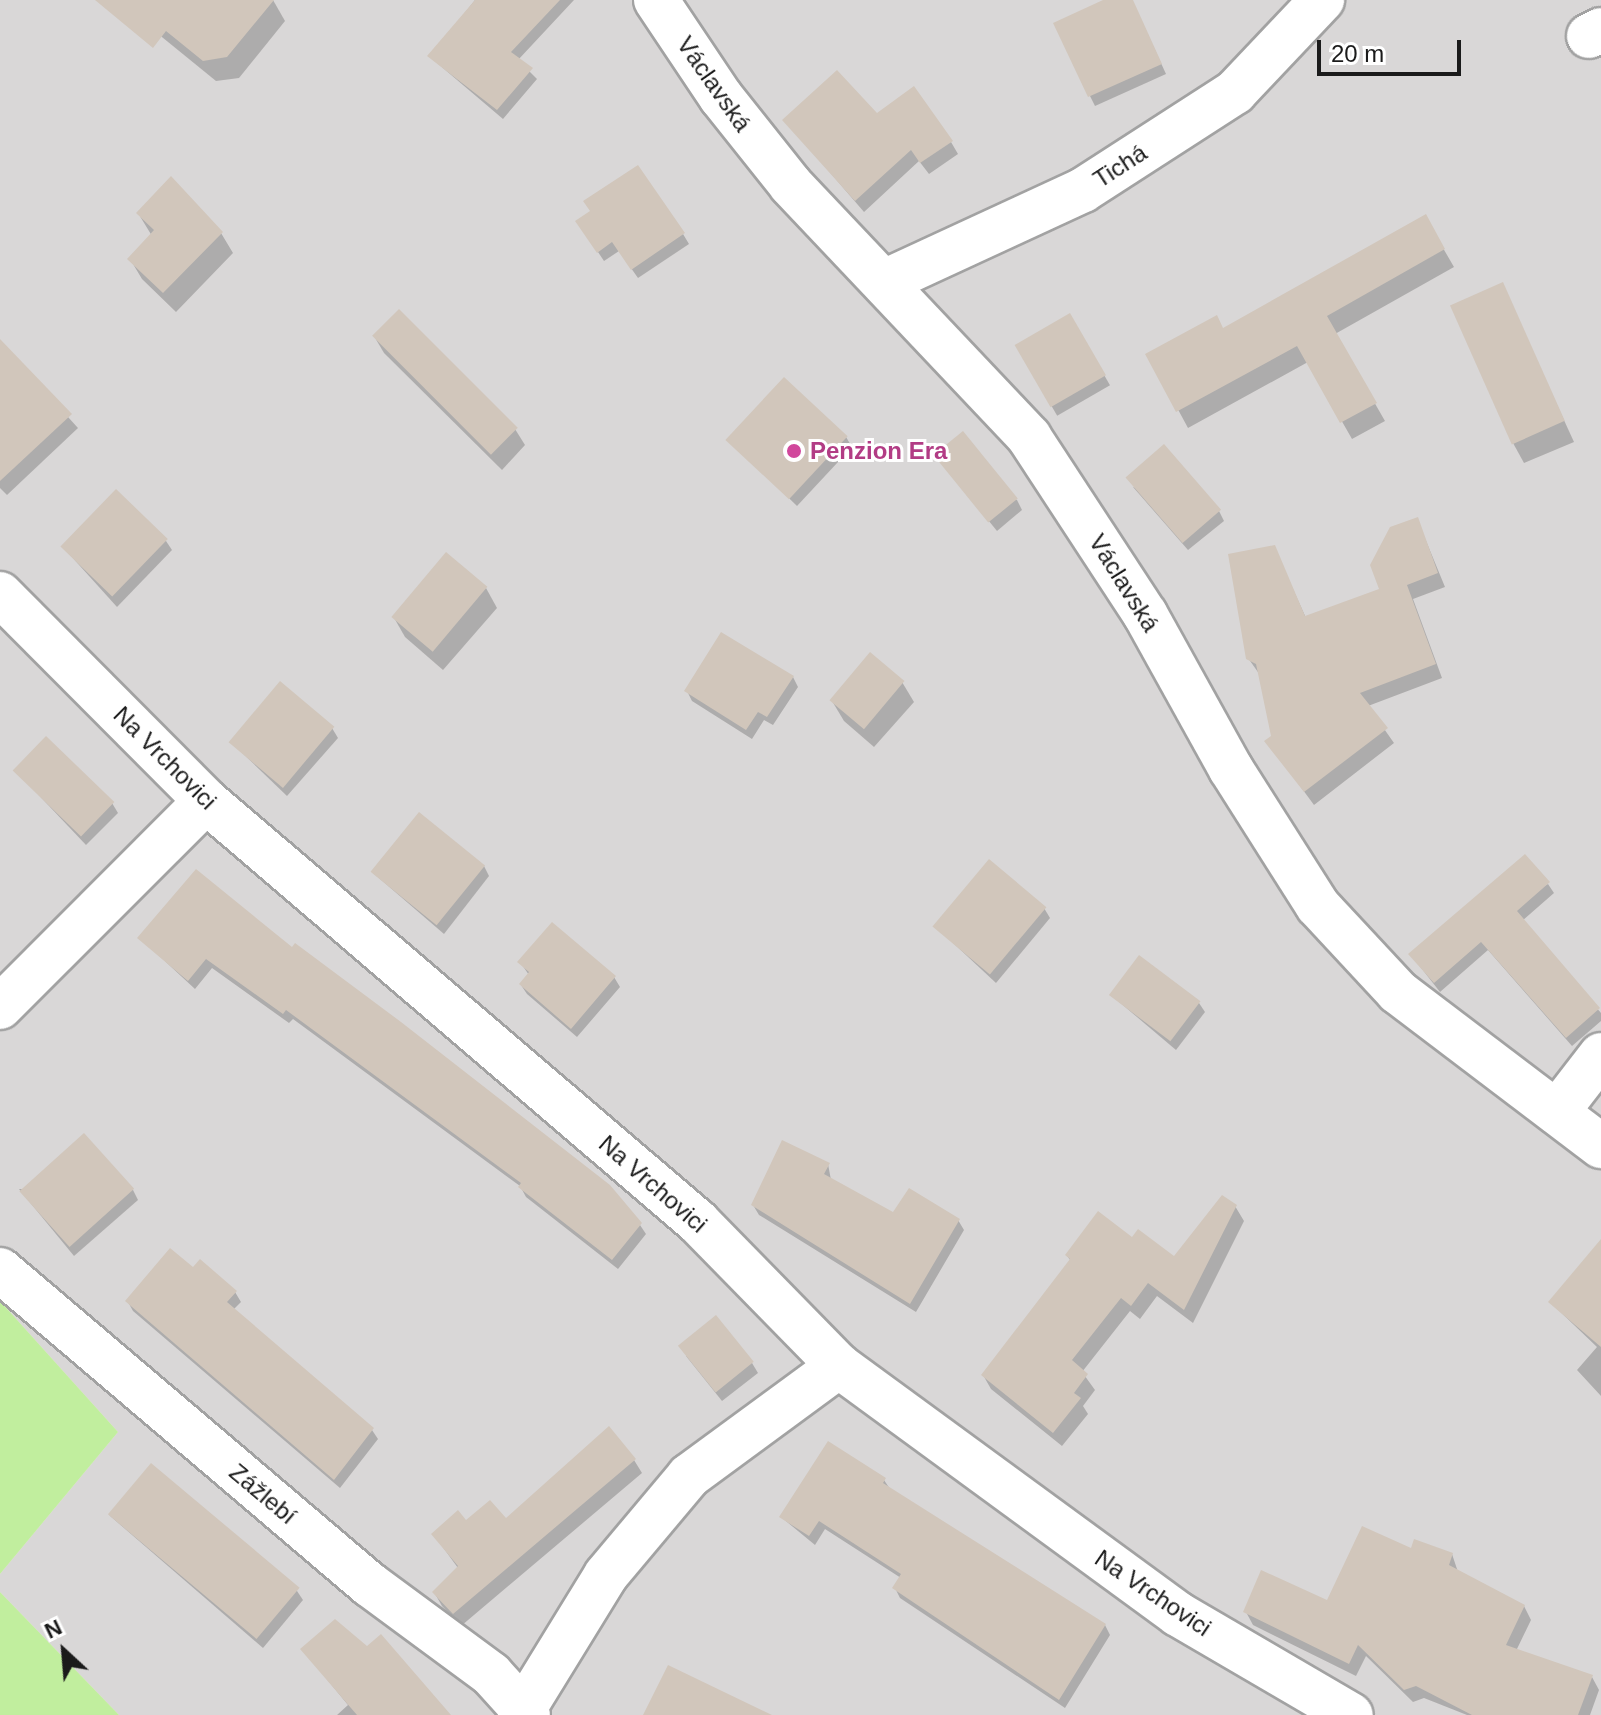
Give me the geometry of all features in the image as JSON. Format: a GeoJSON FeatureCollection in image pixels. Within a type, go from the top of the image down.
{"type":"FeatureCollection","features":[{"type":"Feature","properties":{"kind":"street","name":"Tichá"},"geometry":{"type":"LineString","coordinates":[[884,282],[1083,190],[1235,92],[1322,0]]}},
{"type":"Feature","properties":{"kind":"street","name":"Václavská"},"geometry":{"type":"LineString","coordinates":[[670,4],[773,164],[1029,437],[1145,614],[1231,769],[1318,906],[1398,992],[1601,1146]]}},
{"type":"Feature","properties":{"kind":"street","name":"Na Vrchovici"},"geometry":{"type":"LineString","coordinates":[[0,594],[206,801],[698,1222],[839,1366],[1178,1614],[1351,1715]]}},
{"type":"Feature","properties":{"kind":"street"},"geometry":{"type":"LineString","coordinates":[[0,1007],[206,801]]}},
{"type":"Feature","properties":{"kind":"street"},"geometry":{"type":"LineString","coordinates":[[1557,1112],[1601,1055]]}},
{"type":"Feature","properties":{"kind":"street","name":"Zážlebí"},"geometry":{"type":"LineString","coordinates":[[0,1270],[369,1584],[491,1674],[524,1713]]}},
{"type":"Feature","properties":{"kind":"street"},"geometry":{"type":"LineString","coordinates":[[524,1713],[606,1575],[689,1476],[839,1366]]}},
{"type":"Feature","properties":{"kind":"shaded area"},"geometry":{"type":"Polygon","coordinates":[[[0,0],[1601,0],[1601,1715],[119,1715],[0,1592],[0,1574],[118,1432],[0,1301],[0,0]]]}},
{"type":"Feature","properties":{"kind":"green space"},"geometry":{"type":"Polygon","coordinates":[[[0,1301],[118,1432],[0,1574],[0,1301]]]}},
{"type":"Feature","properties":{"kind":"green space"},"geometry":{"type":"Polygon","coordinates":[[[0,1592],[119,1715],[0,1715],[0,1592]]]}},
{"type":"Feature","properties":{"kind":"building"},"geometry":{"type":"Polygon","coordinates":[[[95,0],[274,0],[227,57],[203,61],[166,31],[153,48],[95,0]]]}},
{"type":"Feature","properties":{"kind":"building"},"geometry":{"type":"Polygon","coordinates":[[[475,0],[560,0],[511,52],[533,68],[497,110],[427,56],[475,0]]]}},
{"type":"Feature","properties":{"kind":"building"},"geometry":{"type":"Polygon","coordinates":[[[1103,0],[1133,0],[1162,64],[1088,97],[1053,23],[1103,0]]]}},
{"type":"Feature","properties":{"kind":"building"},"geometry":{"type":"Polygon","coordinates":[[[837,70],[877,113],[914,86],[953,141],[920,163],[911,150],[855,201],[782,120],[837,70]]]}},
{"type":"Feature","properties":{"kind":"building"},"geometry":{"type":"Polygon","coordinates":[[[638,165],[685,233],[631,270],[612,242],[597,253],[575,221],[590,211],[583,201],[638,165]]]}},
{"type":"Feature","properties":{"kind":"building"},"geometry":{"type":"Polygon","coordinates":[[[171,176],[223,232],[163,293],[127,259],[154,230],[136,213],[171,176]]]}},
{"type":"Feature","properties":{"kind":"building"},"geometry":{"type":"Polygon","coordinates":[[[1426,214],[1445,249],[1327,316],[1377,403],[1340,423],[1297,346],[1176,412],[1145,354],[1217,315],[1223,328],[1426,214]]]}},
{"type":"Feature","properties":{"kind":"building"},"geometry":{"type":"Polygon","coordinates":[[[1503,282],[1565,421],[1512,444],[1450,306],[1503,282]]]}},
{"type":"Feature","properties":{"kind":"building"},"geometry":{"type":"Polygon","coordinates":[[[399,309],[518,428],[491,455],[372,336],[399,309]]]}},
{"type":"Feature","properties":{"kind":"building"},"geometry":{"type":"Polygon","coordinates":[[[1070,313],[1106,375],[1051,407],[1015,345],[1070,313]]]}},
{"type":"Feature","properties":{"kind":"building"},"geometry":{"type":"Polygon","coordinates":[[[0,339],[72,414],[0,481],[0,339]]]}},
{"type":"Feature","properties":{"kind":"building"},"geometry":{"type":"Polygon","coordinates":[[[784,377],[848,436],[789,499],[725,440],[784,377]]]}},
{"type":"Feature","properties":{"kind":"building"},"geometry":{"type":"Polygon","coordinates":[[[963,431],[1018,499],[988,523],[933,455],[963,431]]]}},
{"type":"Feature","properties":{"kind":"building"},"geometry":{"type":"Polygon","coordinates":[[[1164,444],[1221,510],[1183,543],[1126,477],[1164,444]]]}},
{"type":"Feature","properties":{"kind":"building"},"geometry":{"type":"Polygon","coordinates":[[[116,489],[168,539],[112,597],[60,547],[116,489]]]}},
{"type":"Feature","properties":{"kind":"building"},"geometry":{"type":"Polygon","coordinates":[[[1418,517],[1438,573],[1407,585],[1436,664],[1360,693],[1388,728],[1304,792],[1264,741],[1271,736],[1256,664],[1246,659],[1228,554],[1275,545],[1305,616],[1379,589],[1370,565],[1390,527],[1418,517]]]}},
{"type":"Feature","properties":{"kind":"building"},"geometry":{"type":"Polygon","coordinates":[[[446,552],[487,587],[433,652],[391,617],[446,552]]]}},
{"type":"Feature","properties":{"kind":"building"},"geometry":{"type":"Polygon","coordinates":[[[721,632],[794,676],[767,717],[758,712],[746,730],[684,691],[721,632]]]}},
{"type":"Feature","properties":{"kind":"building"},"geometry":{"type":"Polygon","coordinates":[[[870,652],[904,681],[864,729],[830,700],[870,652]]]}},
{"type":"Feature","properties":{"kind":"building"},"geometry":{"type":"Polygon","coordinates":[[[280,681],[334,727],[283,788],[229,742],[280,681]]]}},
{"type":"Feature","properties":{"kind":"building"},"geometry":{"type":"Polygon","coordinates":[[[46,736],[114,802],[81,837],[13,771],[46,736]]]}},
{"type":"Feature","properties":{"kind":"building"},"geometry":{"type":"Polygon","coordinates":[[[419,812],[485,865],[437,925],[371,872],[419,812]]]}},
{"type":"Feature","properties":{"kind":"building"},"geometry":{"type":"Polygon","coordinates":[[[1525,854],[1550,882],[1517,911],[1600,1008],[1566,1038],[1481,942],[1434,983],[1408,954],[1525,854]]]}},
{"type":"Feature","properties":{"kind":"building"},"geometry":{"type":"Polygon","coordinates":[[[989,859],[1046,907],[990,975],[932,926],[989,859]]]}},
{"type":"Feature","properties":{"kind":"building"},"geometry":{"type":"Polygon","coordinates":[[[196,869],[292,947],[295,943],[401,1022],[610,1185],[642,1223],[612,1260],[518,1187],[521,1183],[286,1010],[283,1014],[206,959],[188,981],[137,938],[196,869]]]}},
{"type":"Feature","properties":{"kind":"building"},"geometry":{"type":"Polygon","coordinates":[[[552,922],[616,976],[571,1029],[519,984],[529,972],[517,962],[552,922]]]}},
{"type":"Feature","properties":{"kind":"building"},"geometry":{"type":"Polygon","coordinates":[[[1139,955],[1200,1001],[1170,1041],[1109,995],[1139,955]]]}},
{"type":"Feature","properties":{"kind":"building"},"geometry":{"type":"Polygon","coordinates":[[[84,1133],[134,1189],[70,1247],[19,1191],[84,1133]]]}},
{"type":"Feature","properties":{"kind":"building"},"geometry":{"type":"Polygon","coordinates":[[[782,1140],[830,1163],[824,1174],[893,1212],[909,1188],[960,1219],[910,1304],[751,1205],[782,1140]]]}},
{"type":"Feature","properties":{"kind":"building"},"geometry":{"type":"Polygon","coordinates":[[[1222,1195],[1237,1205],[1184,1310],[1148,1283],[1131,1306],[1121,1298],[1072,1360],[1088,1374],[1074,1393],[1081,1398],[1053,1433],[981,1375],[1070,1259],[1065,1255],[1098,1211],[1132,1237],[1138,1229],[1174,1256],[1222,1195]]]}},
{"type":"Feature","properties":{"kind":"building"},"geometry":{"type":"Polygon","coordinates":[[[1601,1239],[1601,1347],[1548,1302],[1601,1239]]]}},
{"type":"Feature","properties":{"kind":"building"},"geometry":{"type":"Polygon","coordinates":[[[170,1248],[193,1267],[200,1259],[237,1291],[227,1302],[374,1428],[334,1480],[125,1301],[170,1248]]]}},
{"type":"Feature","properties":{"kind":"building"},"geometry":{"type":"Polygon","coordinates":[[[716,1315],[754,1362],[716,1392],[678,1346],[716,1315]]]}},
{"type":"Feature","properties":{"kind":"building"},"geometry":{"type":"Polygon","coordinates":[[[609,1426],[636,1459],[453,1614],[432,1592],[458,1566],[431,1534],[458,1510],[466,1520],[490,1500],[506,1518],[609,1426]]]}},
{"type":"Feature","properties":{"kind":"building"},"geometry":{"type":"Polygon","coordinates":[[[828,1441],[886,1478],[883,1483],[1106,1624],[1059,1700],[892,1588],[901,1574],[819,1521],[809,1536],[779,1517],[828,1441]]]}},
{"type":"Feature","properties":{"kind":"building"},"geometry":{"type":"Polygon","coordinates":[[[151,1463],[300,1588],[257,1639],[108,1514],[151,1463]]]}},
{"type":"Feature","properties":{"kind":"building"},"geometry":{"type":"Polygon","coordinates":[[[1362,1526],[1411,1548],[1414,1539],[1453,1553],[1449,1565],[1525,1605],[1506,1645],[1593,1675],[1578,1715],[1472,1715],[1416,1686],[1404,1690],[1358,1645],[1349,1664],[1243,1612],[1261,1570],[1327,1600],[1362,1526]]]}},
{"type":"Feature","properties":{"kind":"building"},"geometry":{"type":"Polygon","coordinates":[[[335,1619],[367,1646],[381,1634],[451,1715],[357,1715],[300,1649],[335,1619]]]}},
{"type":"Feature","properties":{"kind":"building"},"geometry":{"type":"Polygon","coordinates":[[[668,1665],[772,1715],[643,1715],[668,1665]]]}},
{"type":"Feature","properties":{"kind":"place","name":"Penzion Era"},"geometry":{"type":"Point","coordinates":[794,451]}}]}
